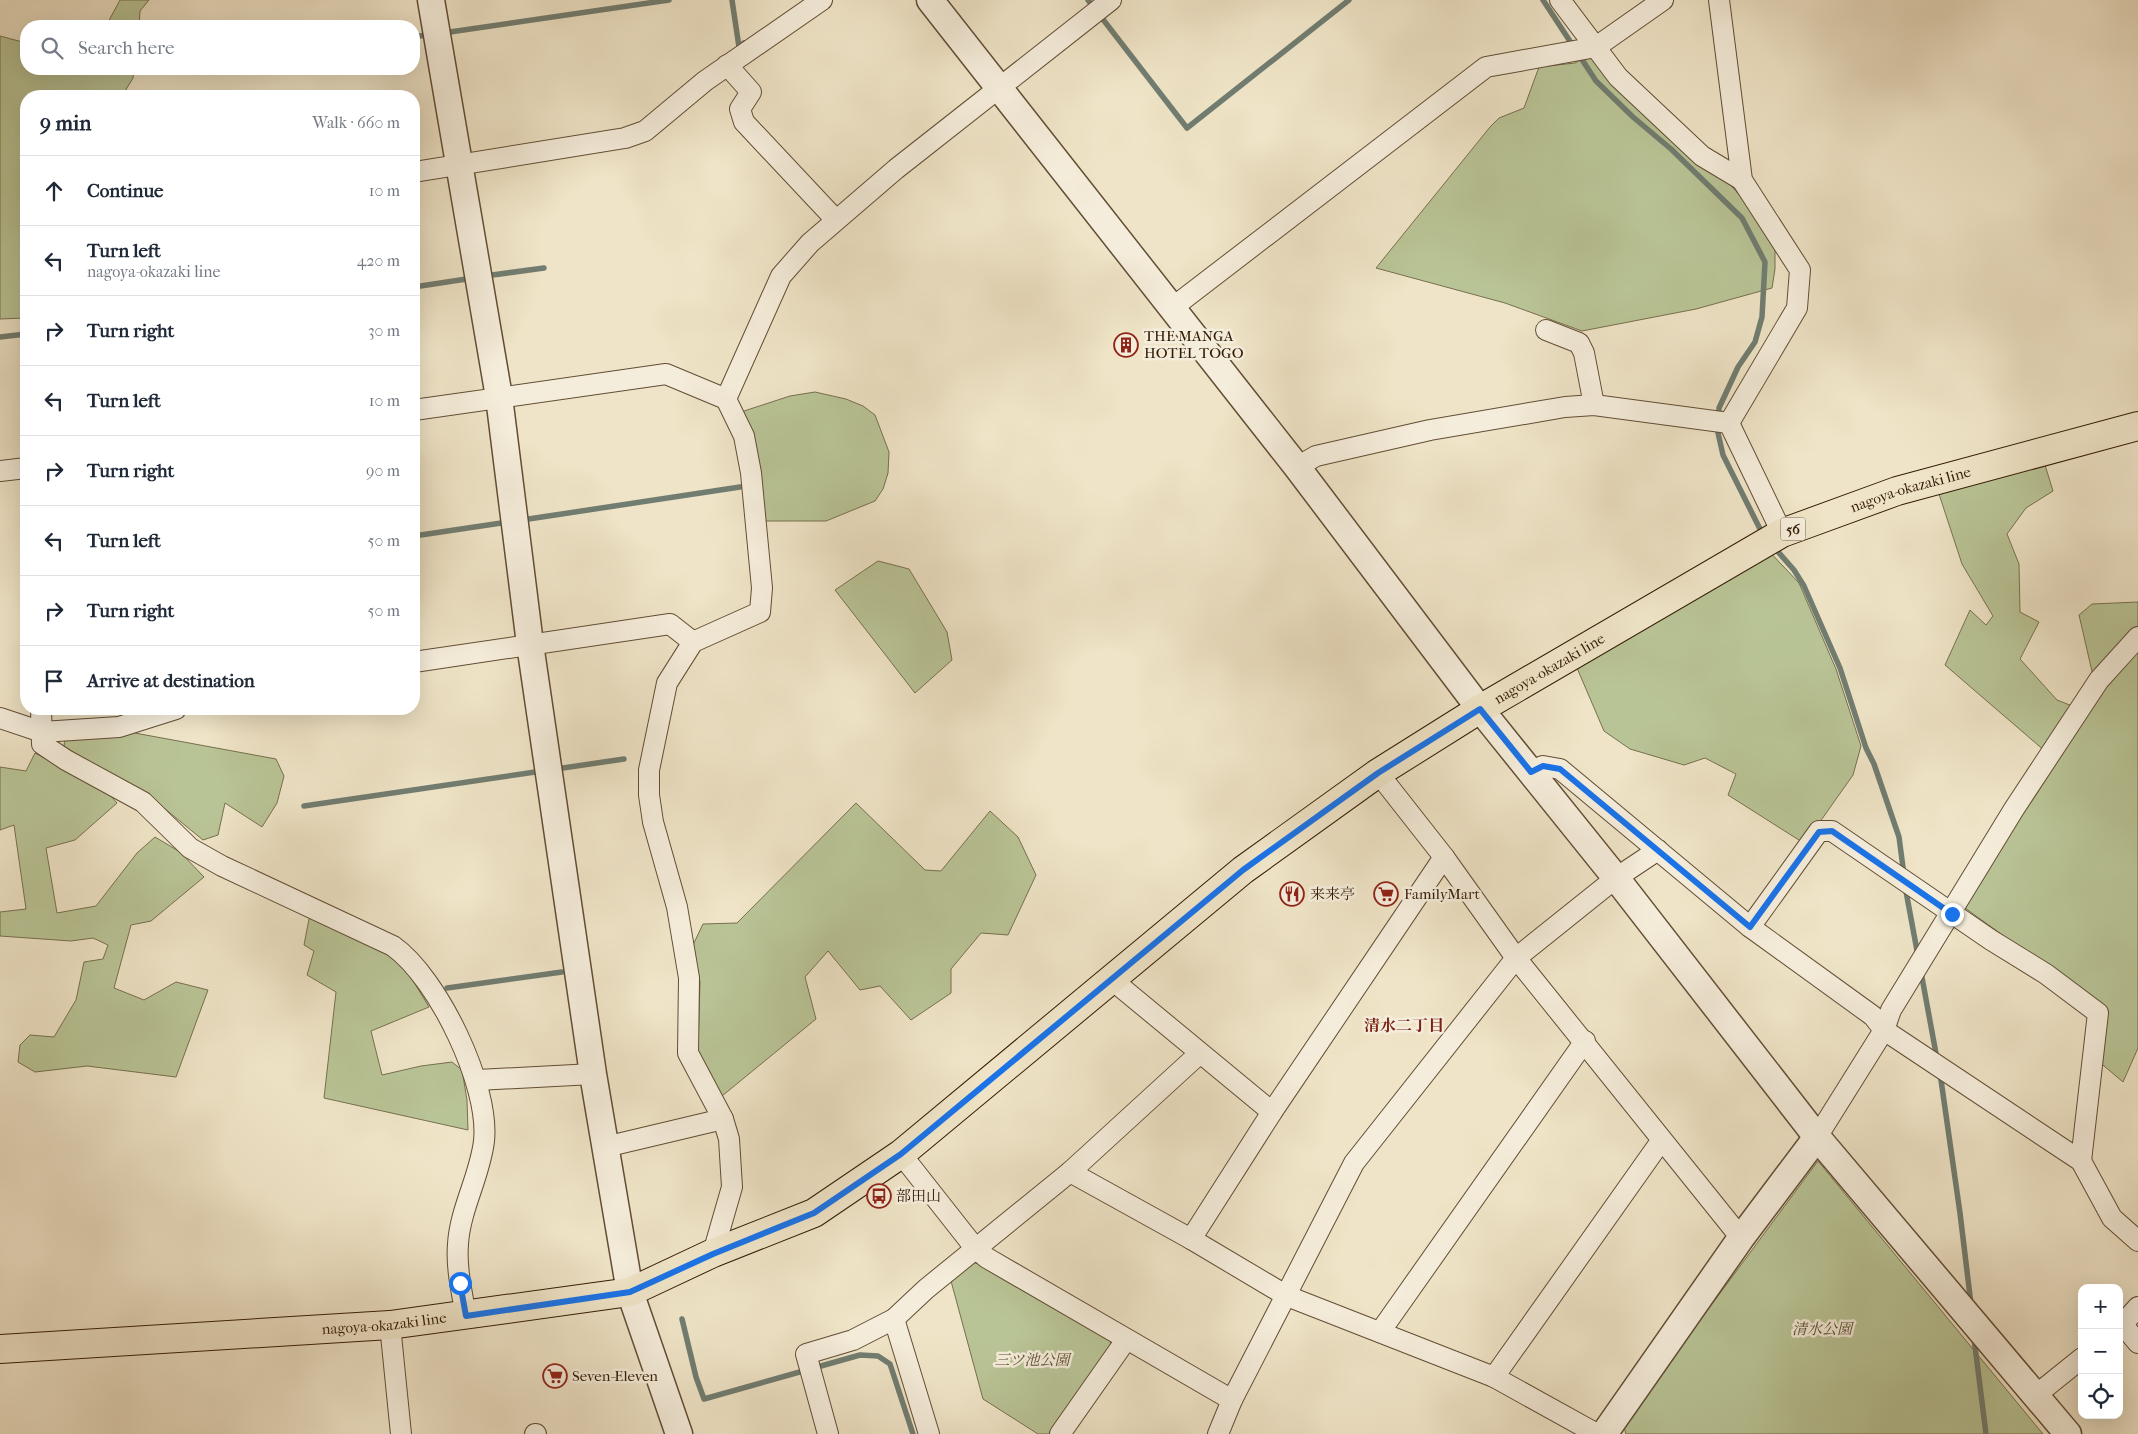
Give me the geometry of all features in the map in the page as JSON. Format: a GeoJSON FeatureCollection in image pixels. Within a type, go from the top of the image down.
{"type":"FeatureCollection","features":[{"type":"Feature","properties":{"kind":"main road","name":"nagoya-okazaki line"},"geometry":{"type":"LineString","coordinates":[[0,1349],[390,1325],[630,1292],[713,1254],[814,1213],[901,1154],[1243,870],[1378,773],[1480,709],[1782,533],[1897,491],[2138,426]]}},
{"type":"Feature","properties":{"kind":"street"},"geometry":{"type":"LineString","coordinates":[[431,0],[499,397],[530,644],[593,1074],[630,1292],[679,1434]]}},
{"type":"Feature","properties":{"kind":"street"},"geometry":{"type":"LineString","coordinates":[[420,171],[625,138],[645,131],[727,65],[822,0]]}},
{"type":"Feature","properties":{"kind":"street"},"geometry":{"type":"LineString","coordinates":[[930,0],[997,88],[1297,467],[1480,709],[1616,878],[1817,1137],[2068,1434]]}},
{"type":"Feature","properties":{"kind":"street"},"geometry":{"type":"LineString","coordinates":[[726,399],[781,276],[810,243],[997,88],[1111,0]]}},
{"type":"Feature","properties":{"kind":"street"},"geometry":{"type":"LineString","coordinates":[[1560,0],[1618,77],[1702,156],[1742,180]]}},
{"type":"Feature","properties":{"kind":"street"},"geometry":{"type":"LineString","coordinates":[[1172,308],[1486,67],[1596,47],[1663,0]]}},
{"type":"Feature","properties":{"kind":"street"},"geometry":{"type":"LineString","coordinates":[[1719,0],[1742,180],[1800,270],[1797,308],[1729,423]]}},
{"type":"Feature","properties":{"kind":"street"},"geometry":{"type":"LineString","coordinates":[[727,65],[748,86],[751,92],[740,109],[744,122],[836,220]]}},
{"type":"Feature","properties":{"kind":"street"},"geometry":{"type":"LineString","coordinates":[[1546,330],[1579,344],[1584,353],[1594,405]]}},
{"type":"Feature","properties":{"kind":"street"},"geometry":{"type":"LineString","coordinates":[[420,409],[666,374],[726,399],[744,436],[751,472],[762,588],[760,612],[693,642],[667,683],[649,770],[649,795],[661,853],[677,907],[690,978],[688,1053],[723,1119],[729,1139],[732,1187],[713,1254]]}},
{"type":"Feature","properties":{"kind":"street"},"geometry":{"type":"LineString","coordinates":[[1297,467],[1316,456],[1430,430],[1565,407],[1594,405],[1729,423]]}},
{"type":"Feature","properties":{"kind":"street"},"geometry":{"type":"LineString","coordinates":[[1729,423],[1782,533]]}},
{"type":"Feature","properties":{"kind":"street"},"geometry":{"type":"LineString","coordinates":[[0,471],[20,469]]}},
{"type":"Feature","properties":{"kind":"street"},"geometry":{"type":"LineString","coordinates":[[420,661],[670,624],[693,642]]}},
{"type":"Feature","properties":{"kind":"street"},"geometry":{"type":"LineString","coordinates":[[1604,1434],[1741,1238],[1817,1137],[1884,1030],[1891,1010],[1952,914],[2014,809],[2099,680],[2138,637]]}},
{"type":"Feature","properties":{"kind":"street"},"geometry":{"type":"LineString","coordinates":[[41,715],[42,744],[66,760],[143,802],[190,848],[258,883],[362,930],[402,952],[418,971],[453,1026],[477,1080],[483,1107],[484,1140],[458,1244],[460,1283],[466,1316]]}},
{"type":"Feature","properties":{"kind":"street"},"geometry":{"type":"LineString","coordinates":[[0,718],[42,732],[118,727],[157,715]]}},
{"type":"Feature","properties":{"kind":"street"},"geometry":{"type":"LineString","coordinates":[[1531,772],[1543,766],[1560,769],[1750,927],[1873,1016],[1884,1030],[2080,1161],[2112,1218],[2138,1241]]}},
{"type":"Feature","properties":{"kind":"street"},"geometry":{"type":"LineString","coordinates":[[1378,773],[1444,856],[1516,958],[1585,1041],[1661,1141],[1741,1238]]}},
{"type":"Feature","properties":{"kind":"street"},"geometry":{"type":"LineString","coordinates":[[1750,927],[1819,832],[1832,831],[1952,914],[2046,974],[2098,1013],[2080,1161]]}},
{"type":"Feature","properties":{"kind":"street"},"geometry":{"type":"LineString","coordinates":[[1218,1434],[1232,1400],[1354,1163],[1516,958],[1616,878],[1658,850]]}},
{"type":"Feature","properties":{"kind":"street"},"geometry":{"type":"LineString","coordinates":[[1191,1238],[1272,1112],[1444,856]]}},
{"type":"Feature","properties":{"kind":"street"},"geometry":{"type":"LineString","coordinates":[[1111,978],[1199,1054],[1272,1112]]}},
{"type":"Feature","properties":{"kind":"street"},"geometry":{"type":"LineString","coordinates":[[1380,1332],[1585,1041]]}},
{"type":"Feature","properties":{"kind":"street"},"geometry":{"type":"LineString","coordinates":[[828,1434],[806,1354],[853,1340],[894,1319],[975,1248],[1070,1172],[1199,1054]]}},
{"type":"Feature","properties":{"kind":"street"},"geometry":{"type":"LineString","coordinates":[[477,1080],[593,1074]]}},
{"type":"Feature","properties":{"kind":"street"},"geometry":{"type":"LineString","coordinates":[[605,1147],[723,1119]]}},
{"type":"Feature","properties":{"kind":"street"},"geometry":{"type":"LineString","coordinates":[[1494,1378],[1661,1141]]}},
{"type":"Feature","properties":{"kind":"street"},"geometry":{"type":"LineString","coordinates":[[901,1154],[975,1248],[987,1258],[1232,1400]]}},
{"type":"Feature","properties":{"kind":"street"},"geometry":{"type":"LineString","coordinates":[[1070,1172],[1191,1238],[1287,1296],[1494,1378],[1597,1434]]}},
{"type":"Feature","properties":{"kind":"street"},"geometry":{"type":"LineString","coordinates":[[2123,1324],[2138,1307]]}},
{"type":"Feature","properties":{"kind":"street"},"geometry":{"type":"LineString","coordinates":[[894,1319],[930,1434]]}},
{"type":"Feature","properties":{"kind":"street"},"geometry":{"type":"LineString","coordinates":[[390,1325],[401,1434]]}},
{"type":"Feature","properties":{"kind":"street"},"geometry":{"type":"LineString","coordinates":[[2123,1328],[2138,1343]]}},
{"type":"Feature","properties":{"kind":"street"},"geometry":{"type":"LineString","coordinates":[[1060,1434],[1126,1340]]}},
{"type":"Feature","properties":{"kind":"street"},"geometry":{"type":"LineString","coordinates":[[2036,1395],[2078,1361]]}},
{"type":"Feature","properties":{"kind":"green space"},"geometry":{"type":"Polygon","coordinates":[[[120,0],[149,0],[140,11],[139,20],[109,20],[120,0]]]}},
{"type":"Feature","properties":{"kind":"green space"},"geometry":{"type":"Polygon","coordinates":[[[0,36],[20,41],[20,75],[133,75],[126,90],[20,90],[20,318],[0,319],[0,36]]]}},
{"type":"Feature","properties":{"kind":"green space"},"geometry":{"type":"Polygon","coordinates":[[[1592,54],[1724,178],[1744,200],[1775,241],[1775,269],[1772,288],[1696,309],[1582,331],[1505,303],[1376,268],[1490,127],[1499,118],[1524,108],[1539,67],[1575,63],[1592,54]]]}},
{"type":"Feature","properties":{"kind":"green space"},"geometry":{"type":"Polygon","coordinates":[[[815,392],[846,399],[863,406],[875,415],[889,452],[888,473],[883,489],[875,501],[826,521],[765,521],[741,412],[790,396],[815,392]]]}},
{"type":"Feature","properties":{"kind":"green space"},"geometry":{"type":"Polygon","coordinates":[[[2045,465],[2053,491],[2026,508],[2007,534],[2019,564],[2020,612],[2039,622],[2020,659],[2057,700],[2085,711],[2097,693],[2079,615],[2092,604],[2138,602],[2138,1048],[2123,1082],[2097,1060],[2101,1006],[1965,908],[2053,758],[1945,665],[1970,610],[1986,625],[1993,616],[1962,564],[1939,494],[2045,465]]]}},
{"type":"Feature","properties":{"kind":"green space"},"geometry":{"type":"Polygon","coordinates":[[[1766,548],[1799,583],[1836,669],[1861,746],[1853,775],[1817,826],[1802,842],[1728,795],[1736,774],[1705,758],[1684,765],[1630,749],[1604,731],[1574,661],[1766,548]]]}},
{"type":"Feature","properties":{"kind":"green space"},"geometry":{"type":"Polygon","coordinates":[[[878,561],[909,569],[947,632],[952,660],[915,693],[835,590],[878,561]]]}},
{"type":"Feature","properties":{"kind":"green space"},"geometry":{"type":"Polygon","coordinates":[[[124,731],[276,759],[284,776],[277,803],[262,827],[225,803],[218,835],[203,840],[148,795],[64,747],[65,735],[124,731]]]}},
{"type":"Feature","properties":{"kind":"green space"},"geometry":{"type":"Polygon","coordinates":[[[35,753],[104,788],[117,803],[75,840],[46,848],[57,913],[96,906],[137,853],[155,837],[180,852],[204,877],[151,921],[131,925],[114,988],[144,1000],[176,982],[208,990],[176,1077],[87,1066],[35,1072],[18,1062],[20,1045],[30,1035],[54,1037],[76,1000],[84,962],[103,959],[108,945],[93,938],[71,941],[0,936],[0,912],[26,909],[14,825],[0,830],[0,767],[26,771],[35,753]]]}},
{"type":"Feature","properties":{"kind":"green space"},"geometry":{"type":"Polygon","coordinates":[[[856,803],[925,870],[941,871],[990,811],[1018,837],[1036,875],[1008,935],[981,933],[951,969],[951,993],[911,1020],[880,986],[860,990],[828,951],[805,977],[816,1019],[722,1096],[705,1071],[698,1050],[700,982],[693,945],[703,924],[737,923],[856,803]]]}},
{"type":"Feature","properties":{"kind":"green space"},"geometry":{"type":"Polygon","coordinates":[[[310,914],[383,949],[409,974],[429,1007],[371,1031],[382,1075],[421,1066],[452,1062],[462,1070],[467,1100],[468,1130],[324,1098],[336,992],[307,975],[314,951],[304,945],[310,914]]]}},
{"type":"Feature","properties":{"kind":"green space","name":"清水公園"},"geometry":{"type":"Polygon","coordinates":[[[1818,1161],[2043,1434],[1626,1434],[1623,1424],[1818,1161]]]}},
{"type":"Feature","properties":{"kind":"green space","name":"三ツ池公園"},"geometry":{"type":"Polygon","coordinates":[[[969,1264],[982,1264],[1109,1338],[1112,1347],[1049,1434],[1038,1434],[983,1399],[951,1281],[969,1264]]]}},
{"type":"Feature","properties":{"kind":"waterway"},"geometry":{"type":"LineString","coordinates":[[443,33],[669,0]]}},
{"type":"Feature","properties":{"kind":"waterway"},"geometry":{"type":"LineString","coordinates":[[732,0],[739,47],[744,43]]}},
{"type":"Feature","properties":{"kind":"waterway"},"geometry":{"type":"LineString","coordinates":[[1088,0],[1187,128],[1349,0]]}},
{"type":"Feature","properties":{"kind":"waterway"},"geometry":{"type":"LineString","coordinates":[[1543,0],[1596,81],[1633,117],[1671,149],[1742,218],[1765,262],[1762,317],[1755,342],[1738,367],[1719,408],[1718,433],[1723,455],[1763,535]]}},
{"type":"Feature","properties":{"kind":"waterway"},"geometry":{"type":"LineString","coordinates":[[420,36],[431,34]]}},
{"type":"Feature","properties":{"kind":"waterway"},"geometry":{"type":"LineString","coordinates":[[485,276],[544,268]]}},
{"type":"Feature","properties":{"kind":"waterway"},"geometry":{"type":"LineString","coordinates":[[420,286],[473,278]]}},
{"type":"Feature","properties":{"kind":"waterway"},"geometry":{"type":"LineString","coordinates":[[0,337],[20,335]]}},
{"type":"Feature","properties":{"kind":"waterway"},"geometry":{"type":"LineString","coordinates":[[522,520],[740,487]]}},
{"type":"Feature","properties":{"kind":"waterway"},"geometry":{"type":"LineString","coordinates":[[420,535],[508,522]]}},
{"type":"Feature","properties":{"kind":"waterway"},"geometry":{"type":"LineString","coordinates":[[1773,546],[1794,570],[1804,586],[1840,668],[1866,748],[1874,764],[1899,837],[1904,875]]}},
{"type":"Feature","properties":{"kind":"waterway"},"geometry":{"type":"LineString","coordinates":[[556,769],[624,759]]}},
{"type":"Feature","properties":{"kind":"waterway"},"geometry":{"type":"LineString","coordinates":[[304,806],[542,771]]}},
{"type":"Feature","properties":{"kind":"waterway"},"geometry":{"type":"LineString","coordinates":[[1905,886],[1918,956]]}},
{"type":"Feature","properties":{"kind":"waterway"},"geometry":{"type":"LineString","coordinates":[[447,988],[562,972]]}},
{"type":"Feature","properties":{"kind":"waterway"},"geometry":{"type":"LineString","coordinates":[[1921,972],[1937,1059]]}},
{"type":"Feature","properties":{"kind":"waterway"},"geometry":{"type":"LineString","coordinates":[[1940,1073],[1971,1304]]}},
{"type":"Feature","properties":{"kind":"waterway"},"geometry":{"type":"LineString","coordinates":[[682,1319],[696,1377],[704,1399],[860,1355],[878,1356],[890,1364],[913,1434]]}},
{"type":"Feature","properties":{"kind":"waterway"},"geometry":{"type":"LineString","coordinates":[[1974,1338],[1986,1434]]}},
{"type":"Feature","properties":{"kind":"place","name":"THE MANGA HOTEL TOGO"},"geometry":{"type":"Point","coordinates":[1126,345]}},
{"type":"Feature","properties":{"kind":"place","name":"来来亭"},"geometry":{"type":"Point","coordinates":[1292,894]}},
{"type":"Feature","properties":{"kind":"place","name":"FamilyMart"},"geometry":{"type":"Point","coordinates":[1386,894]}},
{"type":"Feature","properties":{"kind":"place","name":"部田山"},"geometry":{"type":"Point","coordinates":[879,1196]}},
{"type":"Feature","properties":{"kind":"place","name":"Seven-Eleven"},"geometry":{"type":"Point","coordinates":[555,1376]}},
{"type":"Feature","properties":{"kind":"district","name":"清水二丁目"},"geometry":{"type":"Point","coordinates":[1404,1025]}},
{"type":"Feature","properties":{"kind":"route"},"geometry":{"type":"LineString","coordinates":[[460,1283],[466,1316],[630,1292],[713,1254],[814,1213],[901,1154],[1243,870],[1304,824],[1378,773],[1480,709],[1531,772],[1543,766],[1560,769],[1750,927],[1819,832],[1832,831],[1952,914]]}}]}
